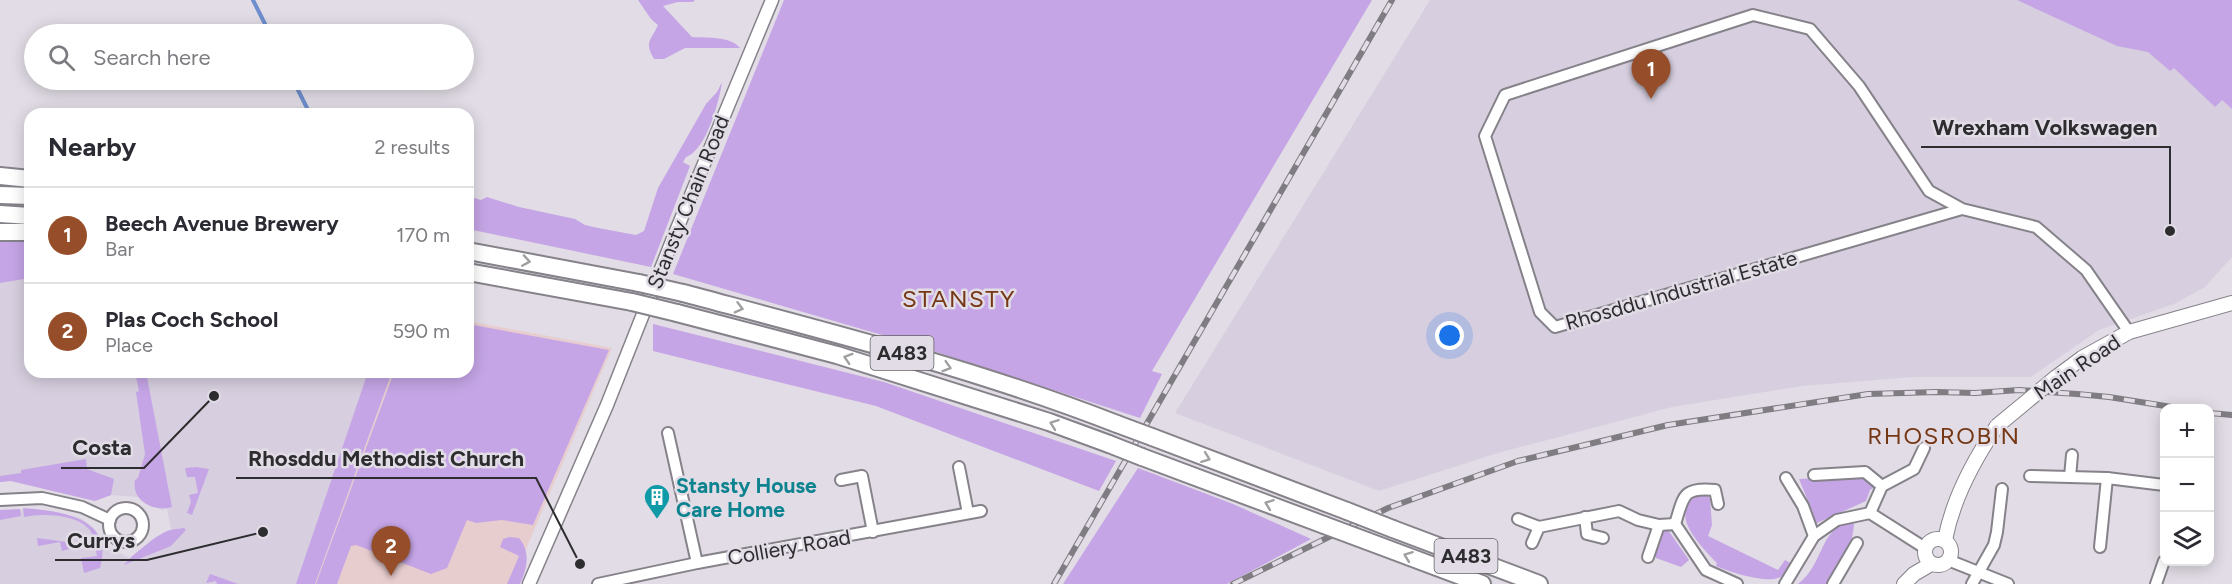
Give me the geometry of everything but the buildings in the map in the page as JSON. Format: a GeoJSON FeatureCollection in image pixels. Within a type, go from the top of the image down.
{"type":"FeatureCollection","features":[{"type":"Feature","properties":{"kind":"highway"},"geometry":{"type":"LineString","coordinates":[[0,176],[24,178]]}},
{"type":"Feature","properties":{"kind":"highway"},"geometry":{"type":"LineString","coordinates":[[0,195],[24,196]]}},
{"type":"Feature","properties":{"kind":"highway"},"geometry":{"type":"LineString","coordinates":[[0,214],[24,216]]}},
{"type":"Feature","properties":{"kind":"highway"},"geometry":{"type":"LineString","coordinates":[[0,232],[24,232]]}},
{"type":"Feature","properties":{"kind":"highway","name":"A483"},"geometry":{"type":"LineString","coordinates":[[474,252],[683,293],[855,338],[1062,402],[1539,584]]}},
{"type":"Feature","properties":{"kind":"highway","name":"A483"},"geometry":{"type":"LineString","coordinates":[[474,273],[632,302],[837,355],[1049,422],[1482,584]]}},
{"type":"Feature","properties":{"kind":"main road","name":"Main Road"},"geometry":{"type":"LineString","coordinates":[[1945,540],[1950,514],[1959,491],[1982,448],[1997,426],[2055,378],[2082,358],[2129,332],[2232,303]]}},
{"type":"Feature","properties":{"kind":"main road"},"geometry":{"type":"LineString","coordinates":[[1904,584],[1914,574],[1931,564],[1940,565],[1948,560],[1951,552],[1945,540],[1933,539],[1925,548],[1925,557],[1931,564]]}},
{"type":"Feature","properties":{"kind":"street","name":"Stansty Chain Road"},"geometry":{"type":"LineString","coordinates":[[529,584],[607,405],[772,0]]}},
{"type":"Feature","properties":{"kind":"street","name":"Rhosddu Industrial Estate"},"geometry":{"type":"LineString","coordinates":[[1962,209],[1555,327],[1540,312],[1485,136],[1505,95],[1754,15],[1810,29],[1859,86],[1929,191],[1962,209],[2036,227],[2086,270],[2129,332]]}},
{"type":"Feature","properties":{"kind":"street"},"geometry":{"type":"LineString","coordinates":[[668,433],[697,563]]}},
{"type":"Feature","properties":{"kind":"street"},"geometry":{"type":"LineString","coordinates":[[1870,513],[1882,486],[1914,469],[1924,448]]}},
{"type":"Feature","properties":{"kind":"street"},"geometry":{"type":"LineString","coordinates":[[2070,477],[2072,455]]}},
{"type":"Feature","properties":{"kind":"street"},"geometry":{"type":"LineString","coordinates":[[959,467],[968,513]]}},
{"type":"Feature","properties":{"kind":"street"},"geometry":{"type":"LineString","coordinates":[[1814,475],[1865,472],[1882,486]]}},
{"type":"Feature","properties":{"kind":"street"},"geometry":{"type":"LineString","coordinates":[[841,480],[862,476],[873,532]]}},
{"type":"Feature","properties":{"kind":"street"},"geometry":{"type":"LineString","coordinates":[[2030,476],[2107,478],[2160,485]]}},
{"type":"Feature","properties":{"kind":"street"},"geometry":{"type":"LineString","coordinates":[[1786,478],[1803,507],[1814,536]]}},
{"type":"Feature","properties":{"kind":"street"},"geometry":{"type":"LineString","coordinates":[[2100,547],[2107,478]]}},
{"type":"Feature","properties":{"kind":"street"},"geometry":{"type":"LineString","coordinates":[[1675,524],[1684,495],[1698,488],[1718,488],[1718,504]]}},
{"type":"Feature","properties":{"kind":"street"},"geometry":{"type":"LineString","coordinates":[[1972,584],[1994,545],[2002,489]]}},
{"type":"Feature","properties":{"kind":"street"},"geometry":{"type":"LineString","coordinates":[[0,500],[42,498],[82,507],[110,520]]}},
{"type":"Feature","properties":{"kind":"street","name":"Colliery Road"},"geometry":{"type":"LineString","coordinates":[[598,584],[697,563],[981,511]]}},
{"type":"Feature","properties":{"kind":"street"},"geometry":{"type":"LineString","coordinates":[[1518,519],[1539,527],[1619,511],[1638,520],[1659,525],[1675,524]]}},
{"type":"Feature","properties":{"kind":"street"},"geometry":{"type":"LineString","coordinates":[[1785,584],[1814,536],[1837,520],[1870,513],[1925,548]]}},
{"type":"Feature","properties":{"kind":"street"},"geometry":{"type":"LineString","coordinates":[[1585,517],[1587,534],[1604,538]]}},
{"type":"Feature","properties":{"kind":"street"},"geometry":{"type":"LineString","coordinates":[[1987,517],[1999,517]]}},
{"type":"Feature","properties":{"kind":"street"},"geometry":{"type":"LineString","coordinates":[[1675,524],[1706,570],[1737,584]]}},
{"type":"Feature","properties":{"kind":"street"},"geometry":{"type":"LineString","coordinates":[[1648,556],[1659,525]]}},
{"type":"Feature","properties":{"kind":"street"},"geometry":{"type":"LineString","coordinates":[[1532,543],[1539,527]]}},
{"type":"Feature","properties":{"kind":"street"},"geometry":{"type":"LineString","coordinates":[[1833,584],[1857,543]]}},
{"type":"Feature","properties":{"kind":"street"},"geometry":{"type":"LineString","coordinates":[[1948,560],[2008,584]]}},
{"type":"Feature","properties":{"kind":"street"},"geometry":{"type":"LineString","coordinates":[[2156,584],[2162,566]]}},
{"type":"Feature","properties":{"kind":"shaded area"},"geometry":{"type":"Polygon","coordinates":[[[638,0],[695,0],[663,6],[692,37],[730,41],[740,48],[685,48],[664,59],[654,59],[649,45],[658,25],[638,0]]]}},
{"type":"Feature","properties":{"kind":"shaded area"},"geometry":{"type":"Polygon","coordinates":[[[784,0],[1372,0],[1152,371],[1162,374],[1140,418],[906,342],[673,274],[784,0]]]}},
{"type":"Feature","properties":{"kind":"shaded area"},"geometry":{"type":"Polygon","coordinates":[[[1430,0],[2072,0],[2232,98],[2232,257],[2205,287],[2174,304],[2099,330],[2031,377],[1914,377],[1802,386],[1672,407],[1498,453],[1379,491],[1175,413],[1430,0]]]}},
{"type":"Feature","properties":{"kind":"shaded area"},"geometry":{"type":"Polygon","coordinates":[[[2017,0],[2232,0],[2232,109],[2222,100],[2215,107],[2174,68],[2170,71],[2148,52],[2117,46],[2017,0]]]}},
{"type":"Feature","properties":{"kind":"shaded area"},"geometry":{"type":"Polygon","coordinates":[[[722,82],[715,113],[705,136],[700,145],[683,162],[690,166],[651,267],[474,230],[474,198],[481,200],[487,197],[519,207],[575,219],[585,225],[598,228],[636,235],[644,231],[658,188],[706,104],[717,92],[722,82]]]}},
{"type":"Feature","properties":{"kind":"shaded area"},"geometry":{"type":"Polygon","coordinates":[[[0,236],[24,237],[24,279],[0,283],[0,236]]]}},
{"type":"Feature","properties":{"kind":"shaded area"},"geometry":{"type":"Polygon","coordinates":[[[0,248],[24,250],[24,378],[379,378],[307,584],[0,584],[0,510],[39,510],[81,518],[94,529],[102,544],[129,558],[156,537],[171,530],[167,509],[162,510],[150,506],[138,497],[111,495],[95,501],[11,481],[0,482],[0,248]]]}},
{"type":"Feature","properties":{"kind":"shaded area"},"geometry":{"type":"Polygon","coordinates":[[[474,322],[612,348],[511,584],[315,584],[390,378],[474,378],[474,322]]]}},
{"type":"Feature","properties":{"kind":"shaded area"},"geometry":{"type":"Polygon","coordinates":[[[653,324],[884,382],[1116,461],[1099,491],[876,406],[653,351],[653,324]]]}},
{"type":"Feature","properties":{"kind":"shaded area"},"geometry":{"type":"Polygon","coordinates":[[[474,325],[609,350],[533,525],[502,520],[476,523],[467,520],[447,568],[431,574],[356,545],[351,546],[337,584],[316,584],[392,378],[474,378],[474,325]]]}},
{"type":"Feature","properties":{"kind":"shaded area"},"geometry":{"type":"Polygon","coordinates":[[[136,378],[147,378],[172,507],[158,508],[145,503],[140,499],[135,487],[135,480],[138,478],[145,454],[136,392],[139,391],[136,378]]]}},
{"type":"Feature","properties":{"kind":"shaded area"},"geometry":{"type":"Polygon","coordinates":[[[366,378],[390,378],[315,584],[296,584],[366,378]]]}},
{"type":"Feature","properties":{"kind":"shaded area"},"geometry":{"type":"Polygon","coordinates":[[[86,459],[87,469],[114,479],[111,495],[95,501],[11,481],[0,482],[0,476],[21,473],[21,470],[86,459]]]}},
{"type":"Feature","properties":{"kind":"shaded area"},"geometry":{"type":"Polygon","coordinates":[[[185,468],[209,469],[192,515],[187,513],[191,502],[189,495],[198,493],[195,477],[187,477],[185,468]]]}},
{"type":"Feature","properties":{"kind":"shaded area"},"geometry":{"type":"Polygon","coordinates":[[[1138,468],[1233,504],[1311,539],[1227,584],[1063,584],[1138,468]]]}},
{"type":"Feature","properties":{"kind":"shaded area"},"geometry":{"type":"Polygon","coordinates":[[[1866,476],[1873,484],[1873,488],[1866,501],[1815,524],[1811,514],[1813,513],[1799,479],[1866,476]]]}},
{"type":"Feature","properties":{"kind":"shaded area"},"geometry":{"type":"Polygon","coordinates":[[[1707,495],[1710,499],[1712,525],[1708,536],[1778,570],[1785,560],[1794,565],[1783,576],[1768,579],[1745,576],[1716,566],[1717,563],[1691,532],[1685,518],[1686,512],[1684,511],[1692,496],[1707,495]]]}},
{"type":"Feature","properties":{"kind":"shaded area"},"geometry":{"type":"Polygon","coordinates":[[[23,508],[67,515],[92,527],[100,537],[103,551],[100,568],[84,573],[81,558],[97,556],[92,535],[83,524],[58,516],[24,517],[23,508]]]}},
{"type":"Feature","properties":{"kind":"shaded area"},"geometry":{"type":"Polygon","coordinates":[[[20,509],[21,516],[0,520],[0,510],[20,509]]]}},
{"type":"Feature","properties":{"kind":"shaded area"},"geometry":{"type":"Polygon","coordinates":[[[1854,520],[1849,546],[1828,584],[1798,584],[1813,567],[1834,530],[1854,520]]]}},
{"type":"Feature","properties":{"kind":"shaded area"},"geometry":{"type":"Polygon","coordinates":[[[184,528],[186,530],[171,546],[124,565],[161,534],[184,528]]]}},
{"type":"Feature","properties":{"kind":"shaded area"},"geometry":{"type":"Polygon","coordinates":[[[1668,530],[1689,560],[1681,567],[1656,558],[1654,553],[1664,531],[1668,530]]]}},
{"type":"Feature","properties":{"kind":"shaded area"},"geometry":{"type":"Polygon","coordinates":[[[37,538],[67,542],[70,547],[62,551],[60,542],[38,546],[37,538]]]}},
{"type":"Feature","properties":{"kind":"shaded area"},"geometry":{"type":"Polygon","coordinates":[[[519,538],[525,549],[526,567],[520,584],[507,584],[519,556],[500,547],[503,539],[519,538]]]}},
{"type":"Feature","properties":{"kind":"shaded area"},"geometry":{"type":"Polygon","coordinates":[[[210,574],[238,584],[217,584],[216,581],[206,583],[210,574]]]}},
{"type":"Feature","properties":{"kind":"waterway"},"geometry":{"type":"LineString","coordinates":[[253,0],[265,24]]}},
{"type":"Feature","properties":{"kind":"waterway"},"geometry":{"type":"LineString","coordinates":[[298,90],[307,108]]}},
{"type":"Feature","properties":{"kind":"railway"},"geometry":{"type":"LineString","coordinates":[[1054,584],[1392,0]]}},
{"type":"Feature","properties":{"kind":"railway"},"geometry":{"type":"LineString","coordinates":[[1233,584],[1388,508],[1518,461],[1668,425],[1868,394],[1975,393],[2019,390],[2109,397],[2160,405]]}},
{"type":"Feature","properties":{"kind":"railway"},"geometry":{"type":"LineString","coordinates":[[2214,413],[2232,415]]}},
{"type":"Feature","properties":{"kind":"place","name":"Beech Avenue Brewery"},"geometry":{"type":"Point","coordinates":[1651,99]}},
{"type":"Feature","properties":{"kind":"place","name":"Wrexham Volkswagen"},"geometry":{"type":"Point","coordinates":[2170,231]}},
{"type":"Feature","properties":{"kind":"place","name":"Costa"},"geometry":{"type":"Point","coordinates":[214,396]}},
{"type":"Feature","properties":{"kind":"place","name":"Stansty House Care Home"},"geometry":{"type":"Point","coordinates":[657,520]}},
{"type":"Feature","properties":{"kind":"place","name":"Currys"},"geometry":{"type":"Point","coordinates":[263,532]}},
{"type":"Feature","properties":{"kind":"place","name":"Rhosddu Methodist Church"},"geometry":{"type":"Point","coordinates":[580,564]}},
{"type":"Feature","properties":{"kind":"place","name":"Plas Coch School"},"geometry":{"type":"Point","coordinates":[391,576]}},
{"type":"Feature","properties":{"kind":"district","name":"STANSTY"},"geometry":{"type":"Point","coordinates":[959,298]}},
{"type":"Feature","properties":{"kind":"district","name":"RHOSROBIN"},"geometry":{"type":"Point","coordinates":[1944,435]}}]}
